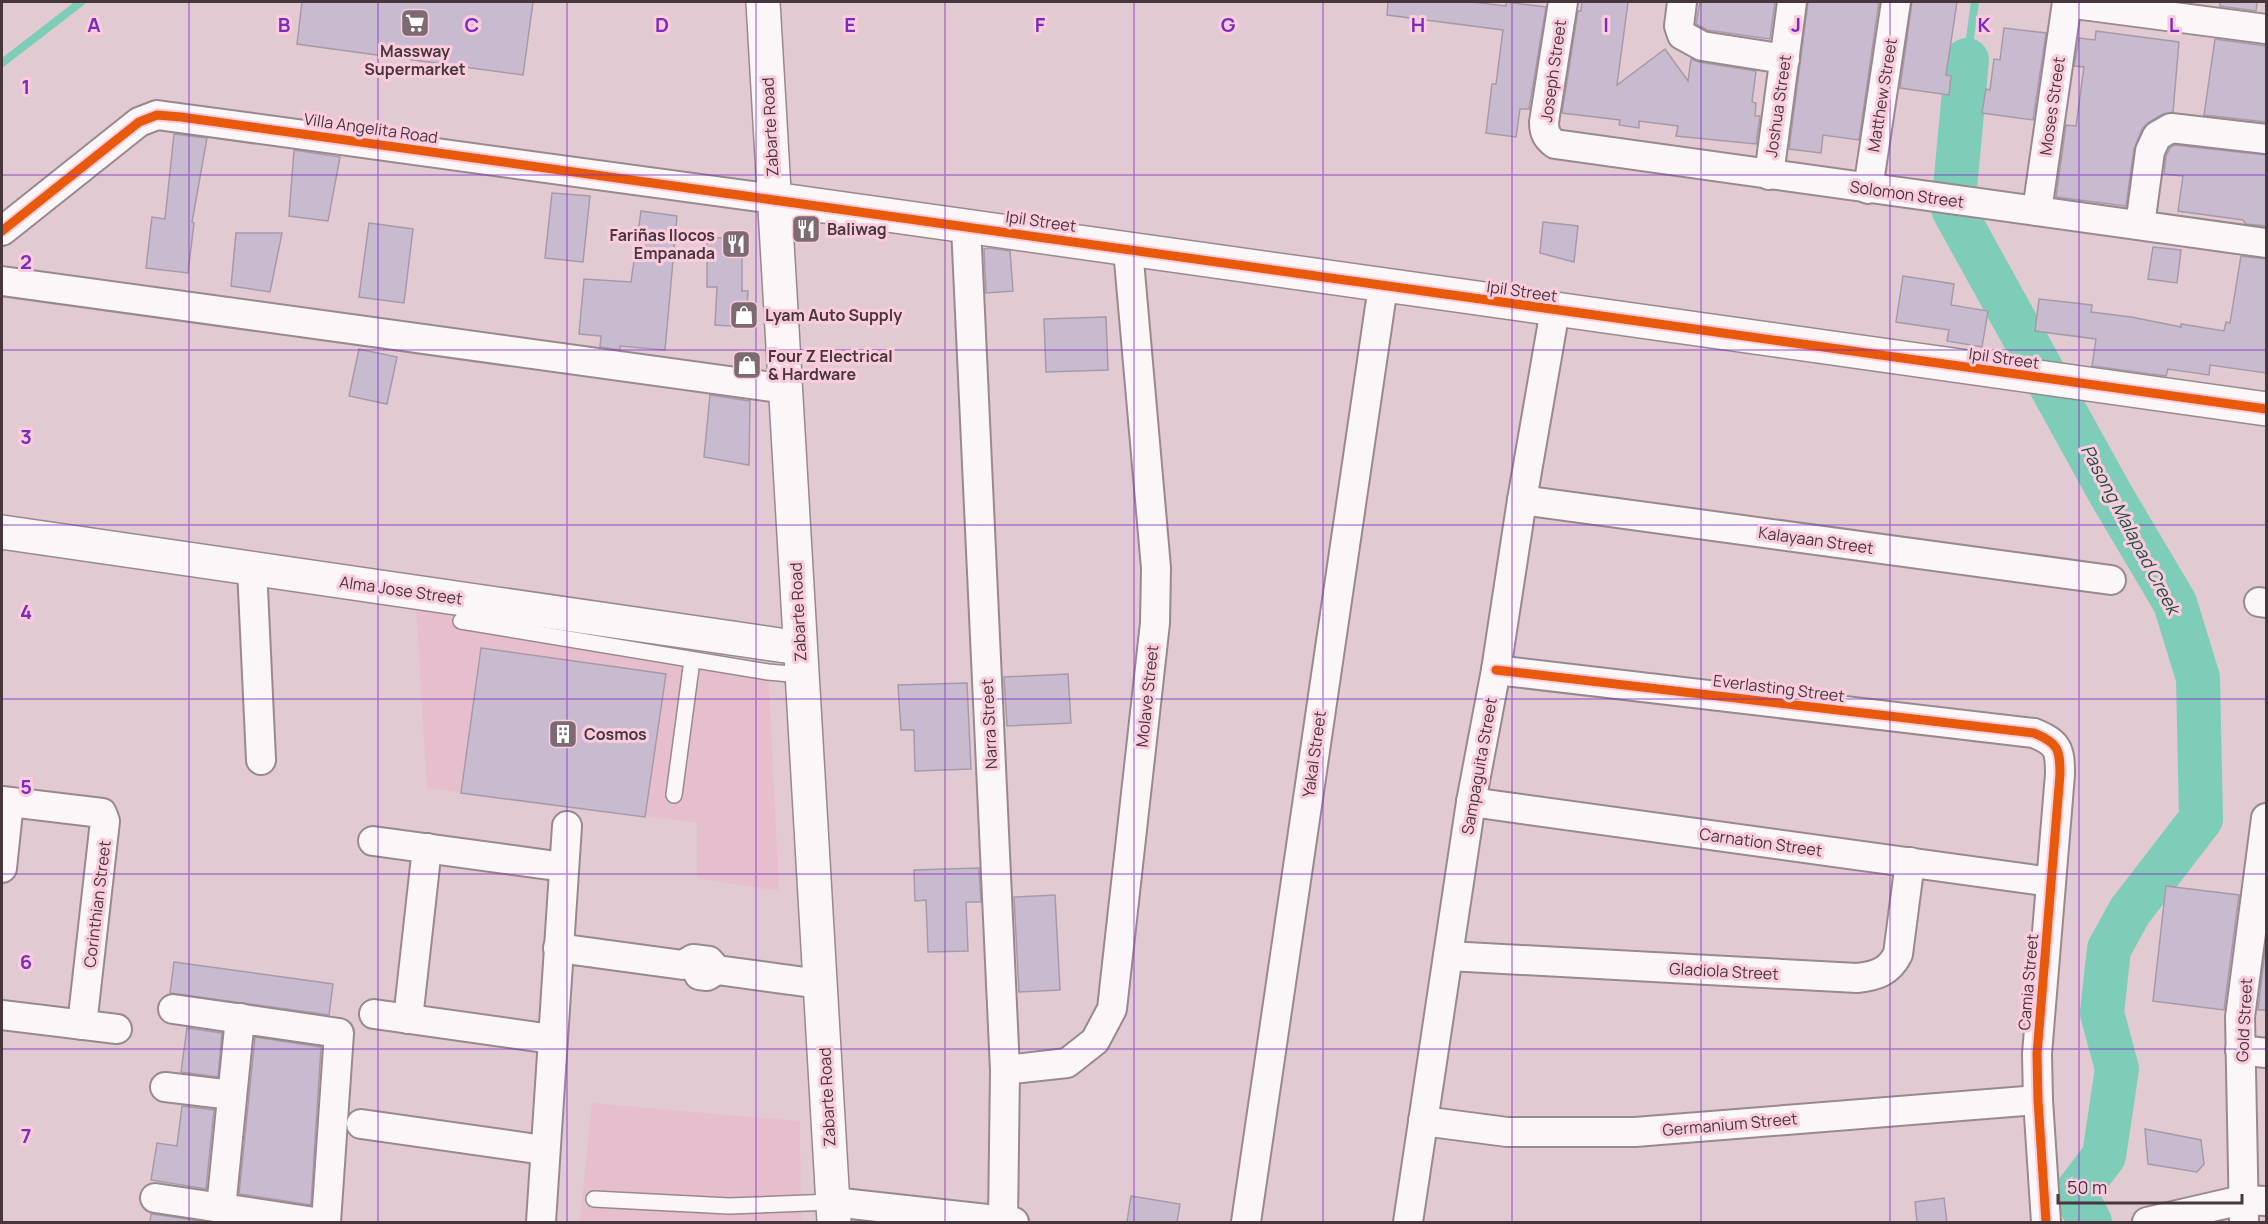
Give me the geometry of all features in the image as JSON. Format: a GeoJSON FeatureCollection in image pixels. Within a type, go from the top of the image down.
{"type":"FeatureCollection","features":[{"type":"Feature","properties":{"kind":"street","name":"Zabarte Road"},"geometry":{"type":"LineString","coordinates":[[763,2],[833,1213]]}},
{"type":"Feature","properties":{"kind":"street","name":"Joseph Street"},"geometry":{"type":"LineString","coordinates":[[1549,139],[1544,132],[1544,122],[1563,2]]}},
{"type":"Feature","properties":{"kind":"street"},"geometry":{"type":"LineString","coordinates":[[1682,2],[1679,26],[1682,35],[1702,46],[1785,58]]}},
{"type":"Feature","properties":{"kind":"street","name":"Joshua Street"},"geometry":{"type":"LineString","coordinates":[[1769,175],[1792,2]]}},
{"type":"Feature","properties":{"kind":"street","name":"Matthew Street"},"geometry":{"type":"LineString","coordinates":[[1868,189],[1896,2]]}},
{"type":"Feature","properties":{"kind":"street"},"geometry":{"type":"LineString","coordinates":[[2067,2],[2266,29]]}},
{"type":"Feature","properties":{"kind":"street","name":"Moses Street"},"geometry":{"type":"LineString","coordinates":[[2037,211],[2067,2]]}},
{"type":"Feature","properties":{"kind":"street","name":"Villa Angelita Road"},"geometry":{"type":"LineString","coordinates":[[2,231],[139,122],[157,115],[774,199]]}},
{"type":"Feature","properties":{"kind":"street"},"geometry":{"type":"LineString","coordinates":[[2140,225],[2150,151],[2157,136],[2171,128],[2266,139]]}},
{"type":"Feature","properties":{"kind":"street","name":"Solomon Street"},"geometry":{"type":"LineString","coordinates":[[1549,139],[1564,147],[2266,243]]}},
{"type":"Feature","properties":{"kind":"street","name":"Ipil Street"},"geometry":{"type":"LineString","coordinates":[[774,199],[2266,409]]}},
{"type":"Feature","properties":{"kind":"street","name":"Narra Street"},"geometry":{"type":"LineString","coordinates":[[966,226],[1005,1070],[1007,1222]]}},
{"type":"Feature","properties":{"kind":"street","name":"Molave Street"},"geometry":{"type":"LineString","coordinates":[[1005,1070],[1067,1063],[1095,1041],[1112,1009],[1155,612],[1156,568],[1128,249]]}},
{"type":"Feature","properties":{"kind":"street"},"geometry":{"type":"LineString","coordinates":[[2,280],[786,389]]}},
{"type":"Feature","properties":{"kind":"street","name":"Yakal Street"},"geometry":{"type":"LineString","coordinates":[[1246,1222],[1383,286]]}},
{"type":"Feature","properties":{"kind":"street","name":"Sampaguita Street"},"geometry":{"type":"LineString","coordinates":[[1408,1222],[1472,802],[1555,310]]}},
{"type":"Feature","properties":{"kind":"street","name":"Kalayaan Street"},"geometry":{"type":"LineString","coordinates":[[1522,500],[2110,580]]}},
{"type":"Feature","properties":{"kind":"street","name":"Alma Jose Street"},"geometry":{"type":"LineString","coordinates":[[2,532],[252,568],[801,661]]}},
{"type":"Feature","properties":{"kind":"street"},"geometry":{"type":"LineString","coordinates":[[252,568],[261,760]]}},
{"type":"Feature","properties":{"kind":"street","name":"Everlasting Street"},"geometry":{"type":"LineString","coordinates":[[1496,670],[2034,733],[2055,745]]}},
{"type":"Feature","properties":{"kind":"street","name":"Camia Street"},"geometry":{"type":"LineString","coordinates":[[2046,1222],[2037,1054],[2060,774],[2060,756],[2055,745]]}},
{"type":"Feature","properties":{"kind":"street"},"geometry":{"type":"LineString","coordinates":[[2,868],[5,801]]}},
{"type":"Feature","properties":{"kind":"street","name":"Corinthian Street"},"geometry":{"type":"LineString","coordinates":[[5,801],[102,813],[105,821],[82,1025]]}},
{"type":"Feature","properties":{"kind":"street","name":"Carnation Street"},"geometry":{"type":"LineString","coordinates":[[1472,802],[2051,882]]}},
{"type":"Feature","properties":{"kind":"street","name":"Gold Street"},"geometry":{"type":"LineString","coordinates":[[2251,1208],[2253,1052],[2240,1017],[2260,913],[2266,818]]}},
{"type":"Feature","properties":{"kind":"street"},"geometry":{"type":"LineString","coordinates":[[541,1222],[567,826]]}},
{"type":"Feature","properties":{"kind":"street"},"geometry":{"type":"LineString","coordinates":[[373,841],[564,867]]}},
{"type":"Feature","properties":{"kind":"street"},"geometry":{"type":"LineString","coordinates":[[408,1019],[427,848]]}},
{"type":"Feature","properties":{"kind":"street","name":"Gladiola Street"},"geometry":{"type":"LineString","coordinates":[[1448,956],[1857,978],[1873,976],[1893,963],[1898,954],[1910,862]]}},
{"type":"Feature","properties":{"kind":"street"},"geometry":{"type":"LineString","coordinates":[[558,948],[683,965],[691,973],[699,975],[707,976],[717,970],[820,984]]}},
{"type":"Feature","properties":{"kind":"street"},"geometry":{"type":"LineString","coordinates":[[172,1009],[339,1033],[326,1222]]}},
{"type":"Feature","properties":{"kind":"street"},"geometry":{"type":"LineString","coordinates":[[374,1014],[552,1039]]}},
{"type":"Feature","properties":{"kind":"street"},"geometry":{"type":"LineString","coordinates":[[2,1015],[117,1029]]}},
{"type":"Feature","properties":{"kind":"street"},"geometry":{"type":"LineString","coordinates":[[221,1208],[240,1018]]}},
{"type":"Feature","properties":{"kind":"street"},"geometry":{"type":"LineString","coordinates":[[165,1087],[232,1095]]}},
{"type":"Feature","properties":{"kind":"street","name":"Germanium Street"},"geometry":{"type":"LineString","coordinates":[[1423,1121],[1507,1132],[1635,1132],[2038,1100]]}},
{"type":"Feature","properties":{"kind":"street"},"geometry":{"type":"LineString","coordinates":[[361,1124],[544,1150]]}},
{"type":"Feature","properties":{"kind":"street"},"geometry":{"type":"LineString","coordinates":[[155,1198],[315,1222]]}},
{"type":"Feature","properties":{"kind":"street"},"geometry":{"type":"LineString","coordinates":[[2147,1222],[2251,1208]]}},
{"type":"Feature","properties":{"kind":"street"},"geometry":{"type":"LineString","coordinates":[[833,1213],[1007,1222]]}},
{"type":"Feature","properties":{"kind":"lane"},"geometry":{"type":"LineString","coordinates":[[461,621],[768,672],[801,661]]}},
{"type":"Feature","properties":{"kind":"lane"},"geometry":{"type":"LineString","coordinates":[[674,795],[692,660]]}},
{"type":"Feature","properties":{"kind":"lane"},"geometry":{"type":"LineString","coordinates":[[594,1199],[833,1213]]}},
{"type":"Feature","properties":{"kind":"shaded area"},"geometry":{"type":"Polygon","coordinates":[[[416,608],[724,650],[724,661],[768,666],[779,891],[697,878],[697,823],[427,788],[416,608]]]}},
{"type":"Feature","properties":{"kind":"shaded area"},"geometry":{"type":"Polygon","coordinates":[[[592,1103],[800,1121],[801,1222],[580,1222],[592,1103]]]}},
{"type":"Feature","properties":{"kind":"building","name":"Massway Supermarket"},"geometry":{"type":"Polygon","coordinates":[[[302,2],[533,2],[523,75],[297,44],[302,2]]]}},
{"type":"Feature","properties":{"kind":"building"},"geometry":{"type":"Polygon","coordinates":[[[1388,2],[1472,2],[1506,6],[1506,2],[1546,7],[1529,109],[1520,109],[1516,137],[1486,133],[1492,84],[1496,84],[1503,30],[1387,15],[1388,2]]]}},
{"type":"Feature","properties":{"kind":"building"},"geometry":{"type":"Polygon","coordinates":[[[1582,2],[1628,2],[1617,85],[1665,49],[1688,81],[1691,59],[1756,71],[1752,102],[1756,103],[1755,116],[1760,116],[1756,144],[1676,136],[1678,126],[1639,121],[1639,128],[1619,125],[1620,120],[1562,113],[1578,11],[1581,11],[1582,2]]]}},
{"type":"Feature","properties":{"kind":"building"},"geometry":{"type":"Polygon","coordinates":[[[1700,2],[1775,2],[1770,39],[1707,30],[1696,24],[1700,2]]]}},
{"type":"Feature","properties":{"kind":"building"},"geometry":{"type":"Polygon","coordinates":[[[1808,2],[1879,2],[1859,140],[1823,135],[1821,153],[1789,149],[1808,2]]]}},
{"type":"Feature","properties":{"kind":"building"},"geometry":{"type":"Polygon","coordinates":[[[1912,2],[1957,2],[1946,75],[1951,76],[1949,95],[1900,88],[1912,2]]]}},
{"type":"Feature","properties":{"kind":"building"},"geometry":{"type":"Polygon","coordinates":[[[2220,2],[2257,2],[2256,11],[2220,6],[2220,2]]]}},
{"type":"Feature","properties":{"kind":"building"},"geometry":{"type":"Polygon","coordinates":[[[2004,28],[2046,33],[2033,120],[1982,113],[1986,89],[1990,90],[1994,59],[2000,60],[2004,28]]]}},
{"type":"Feature","properties":{"kind":"building"},"geometry":{"type":"Polygon","coordinates":[[[2096,31],[2179,42],[2173,112],[2163,114],[2142,129],[2134,149],[2126,206],[2056,197],[2066,125],[2076,126],[2084,67],[2074,66],[2079,38],[2095,40],[2096,31]]]}},
{"type":"Feature","properties":{"kind":"building"},"geometry":{"type":"Polygon","coordinates":[[[2215,39],[2266,46],[2266,122],[2204,115],[2215,39]]]}},
{"type":"Feature","properties":{"kind":"building"},"geometry":{"type":"Polygon","coordinates":[[[174,134],[207,138],[192,222],[194,223],[188,273],[146,268],[152,217],[165,219],[174,134]]]}},
{"type":"Feature","properties":{"kind":"building"},"geometry":{"type":"Polygon","coordinates":[[[2174,145],[2266,155],[2266,226],[2246,224],[2243,220],[2178,211],[2183,176],[2164,174],[2166,156],[2174,145]]]}},
{"type":"Feature","properties":{"kind":"building"},"geometry":{"type":"Polygon","coordinates":[[[294,150],[340,157],[328,221],[289,216],[294,150]]]}},
{"type":"Feature","properties":{"kind":"building"},"geometry":{"type":"Polygon","coordinates":[[[552,193],[590,196],[583,262],[545,258],[552,193]]]}},
{"type":"Feature","properties":{"kind":"building"},"geometry":{"type":"Polygon","coordinates":[[[641,211],[677,216],[665,350],[620,346],[620,350],[600,347],[601,336],[579,334],[584,279],[631,282],[641,211]]]}},
{"type":"Feature","properties":{"kind":"building"},"geometry":{"type":"Polygon","coordinates":[[[1543,222],[1578,226],[1574,262],[1540,253],[1543,222]]]}},
{"type":"Feature","properties":{"kind":"building"},"geometry":{"type":"Polygon","coordinates":[[[369,223],[413,229],[404,303],[359,297],[369,223]]]}},
{"type":"Feature","properties":{"kind":"building"},"geometry":{"type":"Polygon","coordinates":[[[236,233],[282,233],[270,292],[231,286],[236,233]]]}},
{"type":"Feature","properties":{"kind":"building"},"geometry":{"type":"Polygon","coordinates":[[[707,238],[742,238],[742,291],[748,291],[746,327],[715,325],[717,287],[707,287],[707,238]]]}},
{"type":"Feature","properties":{"kind":"building"},"geometry":{"type":"Polygon","coordinates":[[[2153,247],[2181,250],[2177,283],[2148,279],[2153,247]]]}},
{"type":"Feature","properties":{"kind":"building"},"geometry":{"type":"Polygon","coordinates":[[[984,249],[1010,251],[1013,291],[986,293],[984,249]]]}},
{"type":"Feature","properties":{"kind":"building"},"geometry":{"type":"Polygon","coordinates":[[[2241,256],[2266,259],[2266,373],[2210,365],[2209,375],[2168,369],[2166,376],[2092,366],[2096,339],[2035,331],[2039,299],[2092,305],[2091,312],[2181,327],[2181,324],[2224,331],[2226,322],[2230,323],[2241,256]]]}},
{"type":"Feature","properties":{"kind":"building"},"geometry":{"type":"Polygon","coordinates":[[[1903,276],[1954,284],[1951,305],[1988,311],[1982,347],[1947,341],[1949,330],[1896,322],[1903,276]]]}},
{"type":"Feature","properties":{"kind":"building"},"geometry":{"type":"Polygon","coordinates":[[[1106,317],[1108,370],[1046,372],[1044,319],[1106,317]]]}},
{"type":"Feature","properties":{"kind":"building"},"geometry":{"type":"Polygon","coordinates":[[[359,349],[397,357],[387,404],[349,396],[359,349]]]}},
{"type":"Feature","properties":{"kind":"building"},"geometry":{"type":"Polygon","coordinates":[[[710,395],[750,401],[749,465],[704,457],[710,395]]]}},
{"type":"Feature","properties":{"kind":"building","name":"Cosmos"},"geometry":{"type":"Polygon","coordinates":[[[481,648],[666,674],[645,817],[461,793],[481,648]]]}},
{"type":"Feature","properties":{"kind":"building"},"geometry":{"type":"Polygon","coordinates":[[[1068,674],[1071,723],[1007,726],[1004,677],[1068,674]]]}},
{"type":"Feature","properties":{"kind":"building"},"geometry":{"type":"Polygon","coordinates":[[[967,683],[971,769],[915,771],[914,730],[901,730],[898,685],[967,683]]]}},
{"type":"Feature","properties":{"kind":"building"},"geometry":{"type":"Polygon","coordinates":[[[979,868],[981,902],[966,902],[968,951],[928,952],[926,900],[915,901],[914,870],[979,868]]]}},
{"type":"Feature","properties":{"kind":"building"},"geometry":{"type":"Polygon","coordinates":[[[2166,886],[2239,895],[2224,1010],[2153,1001],[2166,886]]]}},
{"type":"Feature","properties":{"kind":"building"},"geometry":{"type":"Polygon","coordinates":[[[1055,895],[1060,990],[1019,992],[1014,897],[1055,895]]]}},
{"type":"Feature","properties":{"kind":"building"},"geometry":{"type":"Polygon","coordinates":[[[2266,942],[2266,1010],[2258,1010],[2266,942]]]}},
{"type":"Feature","properties":{"kind":"building"},"geometry":{"type":"Polygon","coordinates":[[[174,962],[333,984],[329,1015],[170,993],[174,962]]]}},
{"type":"Feature","properties":{"kind":"building"},"geometry":{"type":"Polygon","coordinates":[[[187,1028],[222,1033],[218,1077],[181,1072],[187,1028]]]}},
{"type":"Feature","properties":{"kind":"building"},"geometry":{"type":"Polygon","coordinates":[[[255,1037],[321,1047],[311,1205],[239,1194],[255,1037]]]}},
{"type":"Feature","properties":{"kind":"building"},"geometry":{"type":"Polygon","coordinates":[[[182,1106],[214,1110],[206,1189],[151,1180],[157,1143],[177,1146],[182,1106]]]}},
{"type":"Feature","properties":{"kind":"building"},"geometry":{"type":"Polygon","coordinates":[[[2145,1129],[2201,1140],[2204,1164],[2197,1172],[2148,1164],[2145,1129]]]}},
{"type":"Feature","properties":{"kind":"building"},"geometry":{"type":"Polygon","coordinates":[[[1131,1196],[1180,1204],[1177,1222],[1127,1222],[1131,1196]]]}},
{"type":"Feature","properties":{"kind":"building"},"geometry":{"type":"Polygon","coordinates":[[[1944,1198],[1947,1222],[1917,1222],[1915,1202],[1944,1198]]]}},
{"type":"Feature","properties":{"kind":"building"},"geometry":{"type":"Polygon","coordinates":[[[151,1214],[153,1214],[207,1222],[150,1222],[151,1214]]]}},
{"type":"Feature","properties":{"kind":"waterway"},"geometry":{"type":"LineString","coordinates":[[2,63],[81,2]]}},
{"type":"Feature","properties":{"kind":"waterway","name":"Pasong Malapad Creek"},"geometry":{"type":"LineString","coordinates":[[1967,60],[1975,2]]}},
{"type":"Feature","properties":{"kind":"waterway","name":"Pasong Malapad Creek"},"geometry":{"type":"LineString","coordinates":[[1967,60],[1953,209],[2111,495],[2175,603],[2198,678],[2201,819],[2130,911],[2109,949],[2102,1013],[2117,1069],[2104,1156],[2075,1194],[2090,1222]]}},
{"type":"Feature","properties":{"kind":"cycle path"},"geometry":{"type":"LineString","coordinates":[[2,231],[139,122],[157,115],[2266,409]]}},
{"type":"Feature","properties":{"kind":"cycle path"},"geometry":{"type":"LineString","coordinates":[[1496,670],[2034,733],[2053,744],[2058,753],[2060,774],[2037,1054],[2046,1222]]}},
{"type":"Feature","properties":{"kind":"place","name":"Massway Supermarket"},"geometry":{"type":"Point","coordinates":[415,23]}},
{"type":"Feature","properties":{"kind":"place","name":"Baliwag"},"geometry":{"type":"Point","coordinates":[806,229]}},
{"type":"Feature","properties":{"kind":"place","name":"Fariñas Ilocos Empanada"},"geometry":{"type":"Point","coordinates":[736,244]}},
{"type":"Feature","properties":{"kind":"place","name":"Lyam Auto Supply"},"geometry":{"type":"Point","coordinates":[744,315]}},
{"type":"Feature","properties":{"kind":"place","name":"Four Z Electrical & Hardware"},"geometry":{"type":"Point","coordinates":[747,365]}},
{"type":"Feature","properties":{"kind":"place","name":"Cosmos"},"geometry":{"type":"Point","coordinates":[563,734]}}]}
